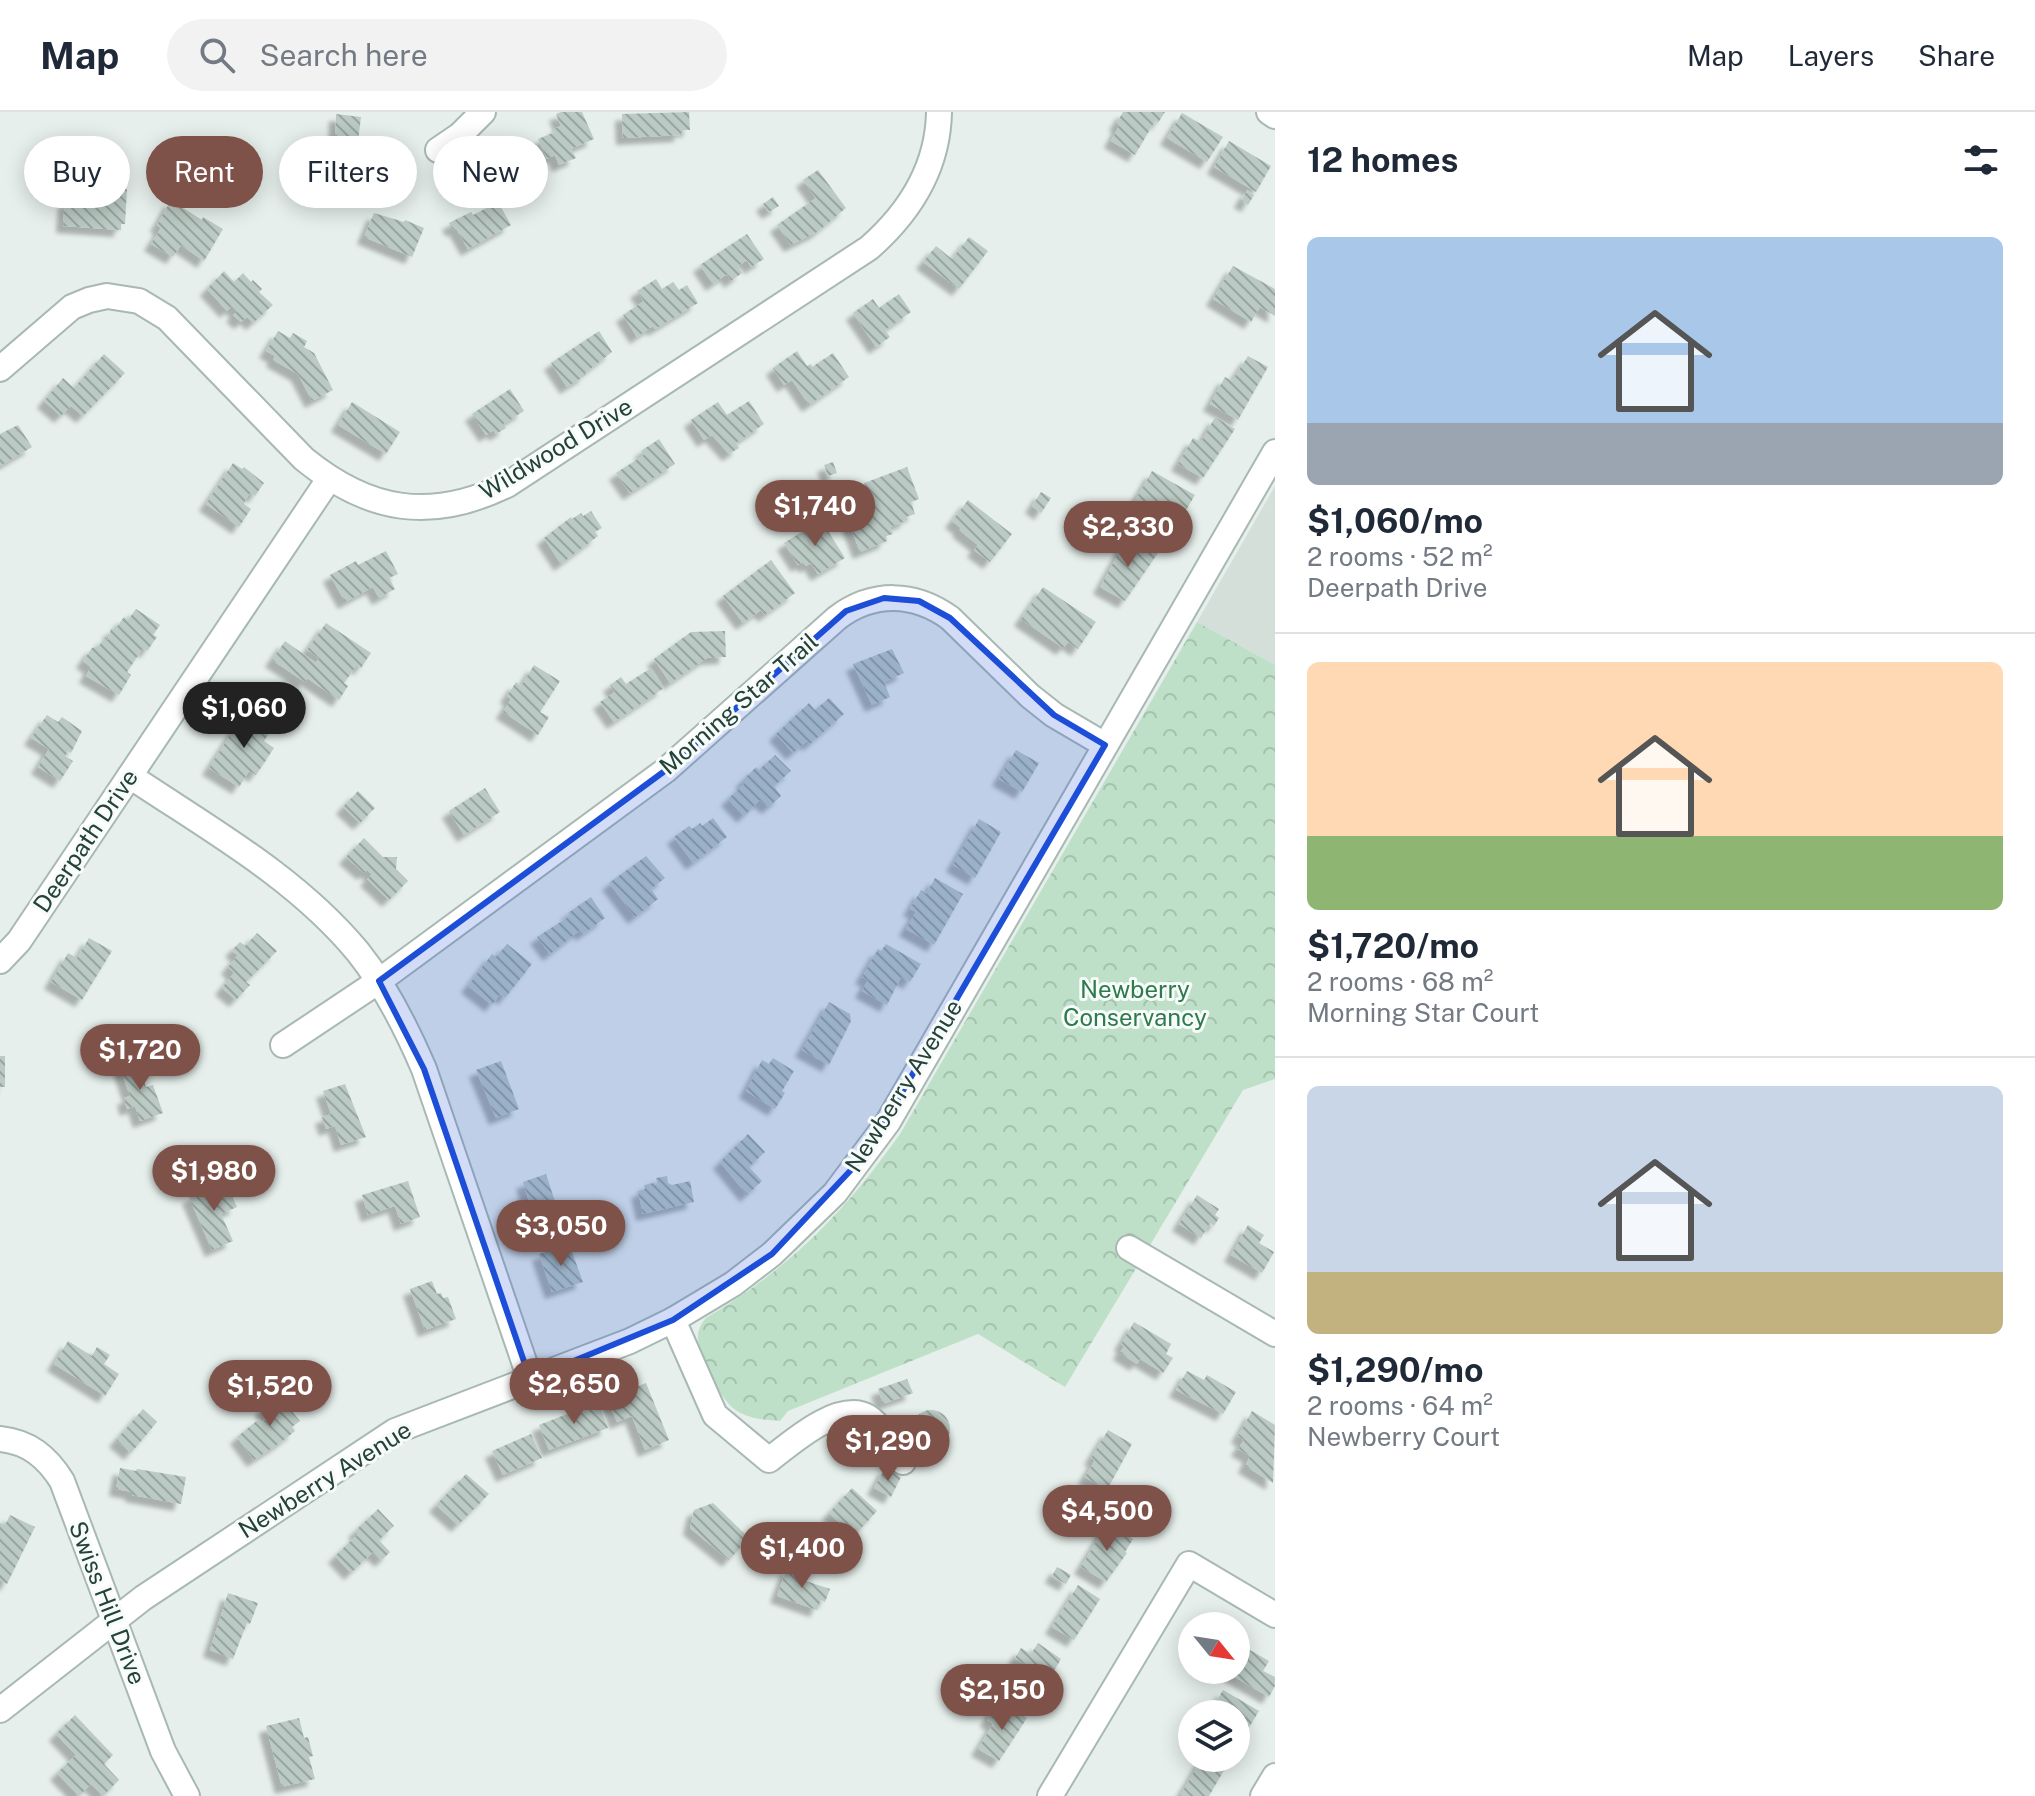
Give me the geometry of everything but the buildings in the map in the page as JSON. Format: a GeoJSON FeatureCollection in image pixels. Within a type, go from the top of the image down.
{"type":"FeatureCollection","features":[{"type":"Feature","properties":{"kind":"street"},"geometry":{"type":"LineString","coordinates":[[459,136],[483,112]]}},
{"type":"Feature","properties":{"kind":"street","name":"Wildwood Drive"},"geometry":{"type":"LineString","coordinates":[[0,369],[72,307],[107,296],[139,301],[167,318],[304,459],[329,479],[362,497],[387,504],[415,508],[460,504],[507,485],[856,256],[889,231],[923,183],[937,140],[939,112]]}},
{"type":"Feature","properties":{"kind":"street"},"geometry":{"type":"LineString","coordinates":[[1269,112],[1275,116]]}},
{"type":"Feature","properties":{"kind":"street","name":"Newberry Avenue"},"geometry":{"type":"LineString","coordinates":[[0,1710],[143,1598],[395,1431],[630,1341],[673,1320],[733,1284],[772,1254],[835,1193],[888,1122],[1275,452]]}},
{"type":"Feature","properties":{"kind":"street","name":"Deerpath Drive"},"geometry":{"type":"LineString","coordinates":[[0,961],[19,941],[329,479]]}},
{"type":"Feature","properties":{"kind":"street","name":"Morning Star Trail"},"geometry":{"type":"LineString","coordinates":[[283,1045],[379,981],[666,770],[837,618],[864,602],[902,597],[936,608],[1030,696],[1054,715],[1105,745]]}},
{"type":"Feature","properties":{"kind":"street"},"geometry":{"type":"LineString","coordinates":[[130,776],[296,889],[329,919],[379,981],[407,1028],[424,1069],[530,1379]]}},
{"type":"Feature","properties":{"kind":"street"},"geometry":{"type":"LineString","coordinates":[[1129,1248],[1275,1334]]}},
{"type":"Feature","properties":{"kind":"street"},"geometry":{"type":"LineString","coordinates":[[673,1320],[715,1415],[769,1460],[812,1428],[852,1413],[868,1417],[903,1462]]}},
{"type":"Feature","properties":{"kind":"street","name":"Swiss Hill Drive"},"geometry":{"type":"LineString","coordinates":[[0,1439],[23,1444],[38,1452],[52,1465],[62,1481],[163,1751],[187,1796]]}},
{"type":"Feature","properties":{"kind":"street"},"geometry":{"type":"LineString","coordinates":[[1050,1796],[1189,1564],[1275,1615]]}},
{"type":"Feature","properties":{"kind":"street"},"geometry":{"type":"LineString","coordinates":[[1263,1796],[1275,1776]]}},
{"type":"Feature","properties":{"kind":"highlighted area"},"geometry":{"type":"Polygon","coordinates":[[[884,598],[919,601],[950,618],[1054,715],[1105,745],[866,1154],[772,1254],[673,1320],[530,1379],[424,1069],[379,981],[666,770],[846,611],[884,598]]]}},
{"type":"Feature","properties":{"kind":"shaded area"},"geometry":{"type":"Polygon","coordinates":[[[1275,486],[1275,665],[1197,622],[1275,486]]]}},
{"type":"Feature","properties":{"kind":"green space","name":"Newberry Conservancy"},"geometry":{"type":"Polygon","coordinates":[[[1197,622],[1275,665],[1275,1079],[1243,1090],[1065,1387],[978,1334],[788,1411],[780,1421],[763,1420],[737,1411],[718,1389],[703,1359],[698,1338],[702,1323],[764,1279],[814,1237],[858,1189],[900,1134],[1197,622]]]}}]}
